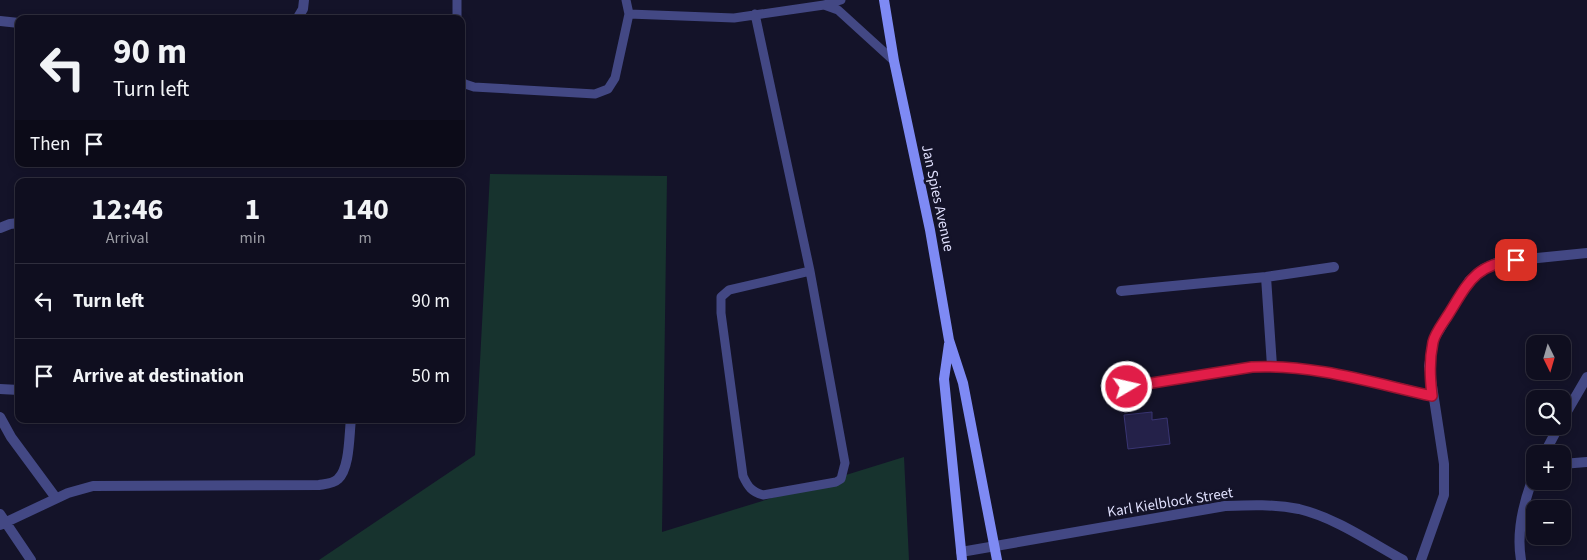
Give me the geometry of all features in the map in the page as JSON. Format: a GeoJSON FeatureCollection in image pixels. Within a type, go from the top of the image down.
{"type":"FeatureCollection","features":[{"type":"Feature","properties":{"kind":"street"},"geometry":{"type":"LineString","coordinates":[[300,15],[304,9],[304,0]]}},
{"type":"Feature","properties":{"kind":"street","name":"Jan Spies Avenue"},"geometry":{"type":"LineString","coordinates":[[884,0],[894,61],[930,230],[949,340],[963,383],[997,560]]}},
{"type":"Feature","properties":{"kind":"street"},"geometry":{"type":"LineString","coordinates":[[0,21],[15,23]]}},
{"type":"Feature","properties":{"kind":"street"},"geometry":{"type":"LineString","coordinates":[[0,228],[15,223]]}},
{"type":"Feature","properties":{"kind":"street"},"geometry":{"type":"LineString","coordinates":[[1421,560],[1444,495],[1444,464],[1432,396],[1429,366],[1434,339],[1469,281],[1483,269],[1498,262],[1587,253]]}},
{"type":"Feature","properties":{"kind":"street"},"geometry":{"type":"LineString","coordinates":[[1121,291],[1266,277],[1334,267]]}},
{"type":"Feature","properties":{"kind":"street"},"geometry":{"type":"LineString","coordinates":[[1266,277],[1272,366]]}},
{"type":"Feature","properties":{"kind":"street","name":"Jan Spies Avenue"},"geometry":{"type":"LineString","coordinates":[[949,340],[944,379],[961,556]]}},
{"type":"Feature","properties":{"kind":"street"},"geometry":{"type":"LineString","coordinates":[[1127,387],[1252,367],[1272,366],[1318,370],[1432,396]]}},
{"type":"Feature","properties":{"kind":"street"},"geometry":{"type":"LineString","coordinates":[[1571,405],[1587,377]]}},
{"type":"Feature","properties":{"kind":"street"},"geometry":{"type":"LineString","coordinates":[[0,389],[15,390]]}},
{"type":"Feature","properties":{"kind":"street"},"geometry":{"type":"LineString","coordinates":[[0,417],[11,437],[56,498]]}},
{"type":"Feature","properties":{"kind":"street"},"geometry":{"type":"LineString","coordinates":[[31,560],[2,520],[56,498],[93,486],[328,484],[339,479],[343,471],[348,452],[351,423]]}},
{"type":"Feature","properties":{"kind":"street"},"geometry":{"type":"LineString","coordinates":[[1571,463],[1587,462]]}},
{"type":"Feature","properties":{"kind":"street"},"geometry":{"type":"LineString","coordinates":[[1521,560],[1521,528],[1525,497],[1528,490]]}},
{"type":"Feature","properties":{"kind":"street","name":"Karl Kielblock Street"},"geometry":{"type":"LineString","coordinates":[[961,556],[995,548],[1225,506],[1270,505],[1298,509],[1324,517],[1403,560]]}},
{"type":"Feature","properties":{"kind":"lane"},"geometry":{"type":"LineString","coordinates":[[457,15],[458,0]]}},
{"type":"Feature","properties":{"kind":"lane"},"geometry":{"type":"LineString","coordinates":[[465,84],[601,93],[608,89],[615,78],[629,14],[626,0]]}},
{"type":"Feature","properties":{"kind":"lane"},"geometry":{"type":"LineString","coordinates":[[629,14],[723,18],[824,5],[841,0]]}},
{"type":"Feature","properties":{"kind":"lane"},"geometry":{"type":"LineString","coordinates":[[824,5],[838,10],[894,61]]}},
{"type":"Feature","properties":{"kind":"lane"},"geometry":{"type":"LineString","coordinates":[[755,14],[810,271],[845,463],[841,479],[836,482],[763,495],[754,492],[743,476],[721,313],[721,296],[729,290],[810,271]]}},
{"type":"Feature","properties":{"kind":"green space"},"geometry":{"type":"Polygon","coordinates":[[[490,174],[667,176],[662,532],[904,457],[909,560],[319,560],[475,455],[490,174]]]}},
{"type":"Feature","properties":{"kind":"building"},"geometry":{"type":"Polygon","coordinates":[[[1152,412],[1152,420],[1167,418],[1170,444],[1128,449],[1124,415],[1152,412]]]}},
{"type":"Feature","properties":{"kind":"route"},"geometry":{"type":"LineString","coordinates":[[1127,387],[1252,367],[1272,366],[1318,370],[1432,396],[1429,366],[1434,339],[1469,281],[1483,269],[1498,262],[1516,260]]}}]}
